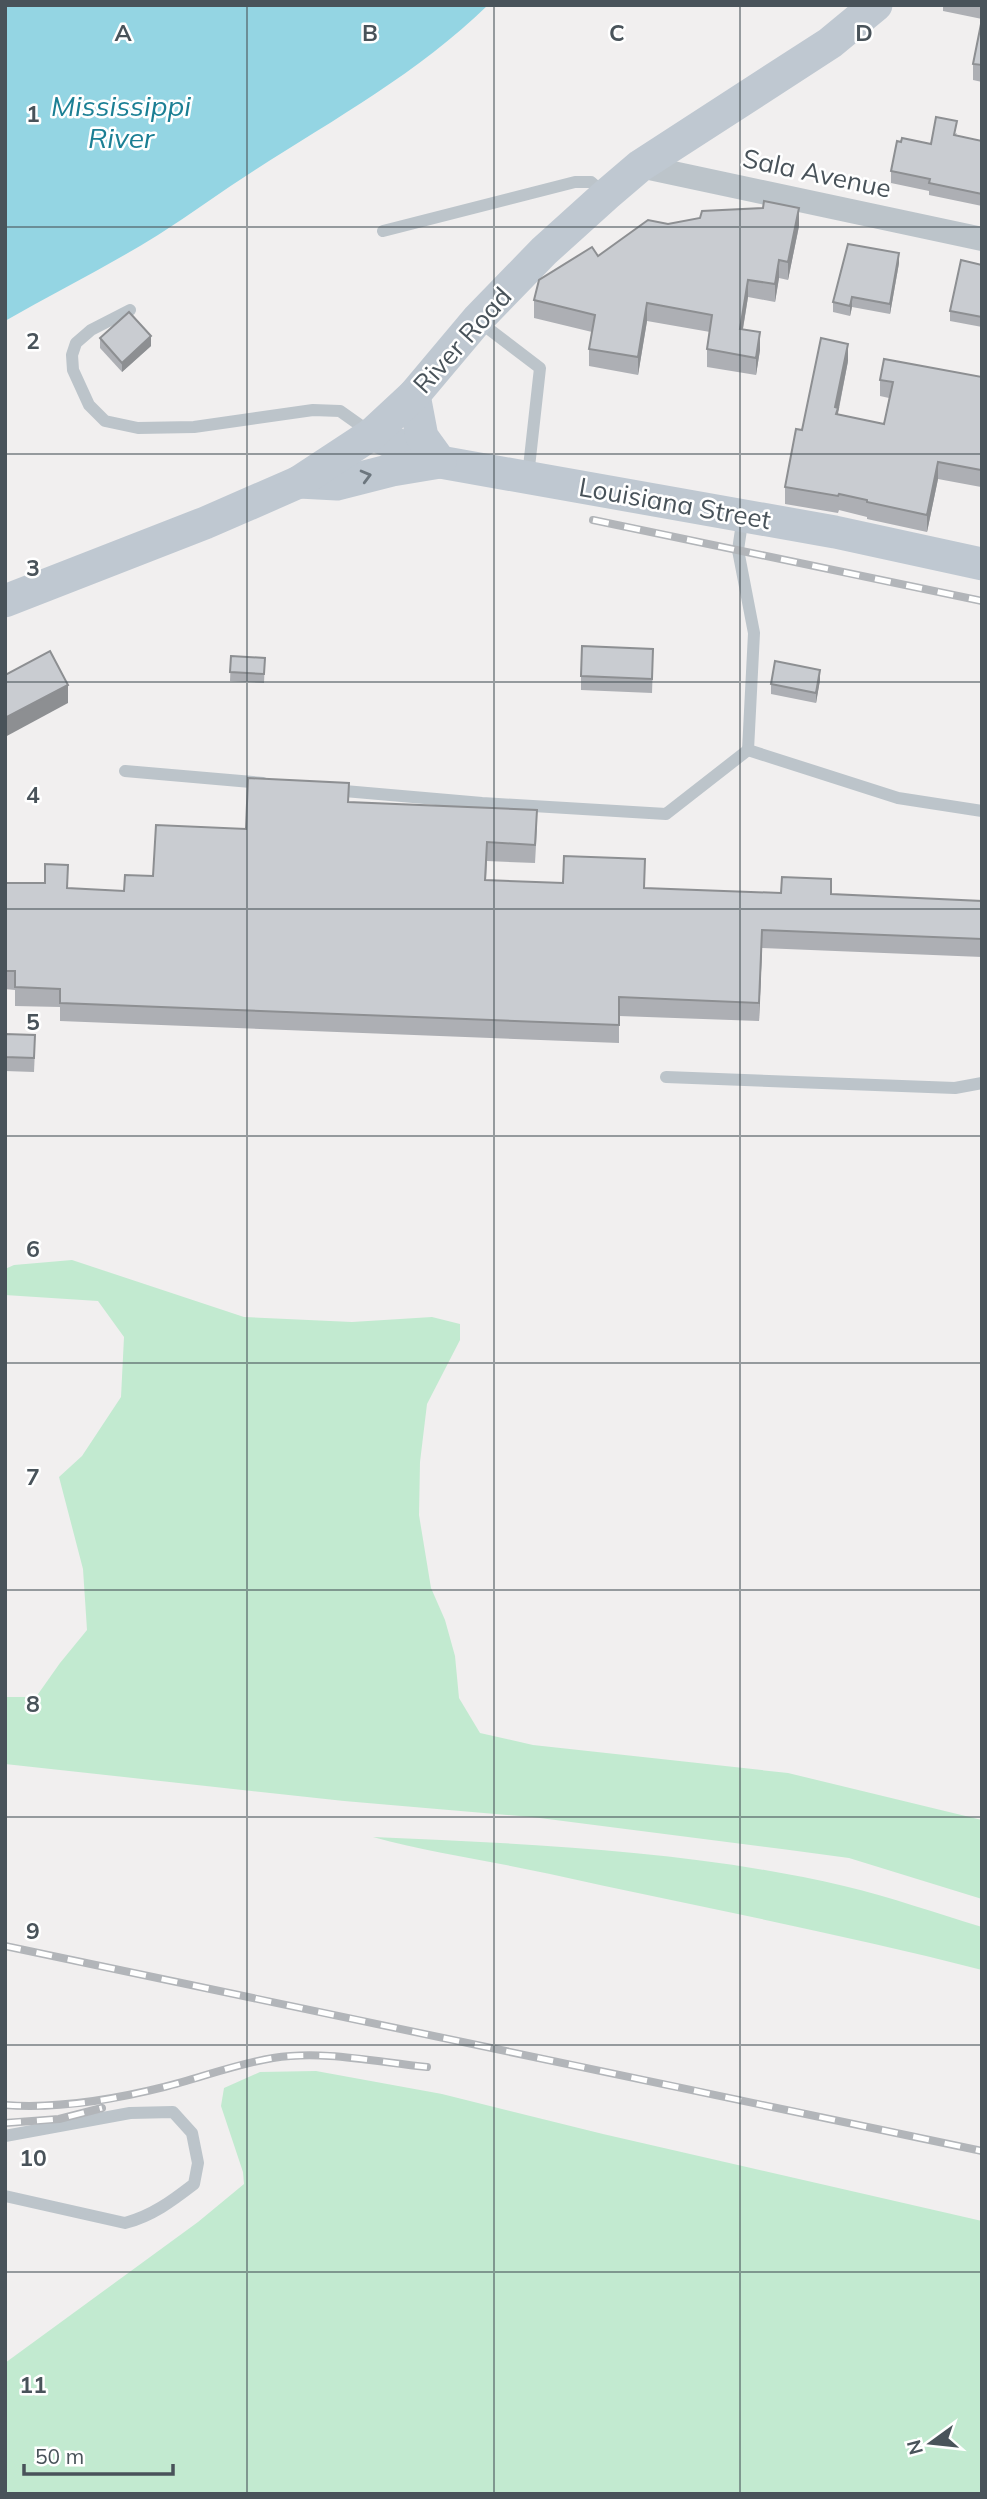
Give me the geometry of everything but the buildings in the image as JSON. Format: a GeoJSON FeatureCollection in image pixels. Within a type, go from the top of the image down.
{"type":"FeatureCollection","features":[{"type":"Feature","properties":{"kind":"main road","name":"River Road"},"geometry":{"type":"LineString","coordinates":[[5,601],[205,523],[299,482],[372,434],[414,395],[477,320],[544,251],[640,166],[830,43],[876,5]]}},
{"type":"Feature","properties":{"kind":"main road"},"geometry":{"type":"LineString","coordinates":[[299,482],[337,484],[392,470],[440,462],[422,436],[414,395]]}},
{"type":"Feature","properties":{"kind":"main road","name":"Louisiana Street"},"geometry":{"type":"LineString","coordinates":[[372,434],[440,462],[743,515],[982,564]]}},
{"type":"Feature","properties":{"kind":"street","name":"Sala Avenue"},"geometry":{"type":"LineString","coordinates":[[640,166],[982,239]]}},
{"type":"Feature","properties":{"kind":"lane"},"geometry":{"type":"LineString","coordinates":[[383,231],[575,182],[591,182],[606,195]]}},
{"type":"Feature","properties":{"kind":"lane"},"geometry":{"type":"LineString","coordinates":[[130,310],[91,330],[76,343],[72,355],[73,370],[89,405],[105,421],[138,428],[194,427],[313,410],[340,411],[372,434]]}},
{"type":"Feature","properties":{"kind":"lane"},"geometry":{"type":"LineString","coordinates":[[477,320],[540,368],[528,477]]}},
{"type":"Feature","properties":{"kind":"lane"},"geometry":{"type":"LineString","coordinates":[[316,788],[482,803],[666,814],[747,750],[754,634],[738,550],[743,515]]}},
{"type":"Feature","properties":{"kind":"lane"},"geometry":{"type":"LineString","coordinates":[[747,750],[898,798],[982,811]]}},
{"type":"Feature","properties":{"kind":"lane"},"geometry":{"type":"LineString","coordinates":[[125,772],[274,784]]}},
{"type":"Feature","properties":{"kind":"lane"},"geometry":{"type":"LineString","coordinates":[[666,1077],[955,1088],[982,1083]]}},
{"type":"Feature","properties":{"kind":"lane"},"geometry":{"type":"LineString","coordinates":[[5,2136],[130,2113],[173,2112],[192,2133],[198,2163],[194,2184],[166,2205],[125,2223],[5,2196]]}},
{"type":"Feature","properties":{"kind":"green space"},"geometry":{"type":"Polygon","coordinates":[[[72,1260],[244,1317],[352,1322],[432,1317],[460,1324],[460,1340],[427,1404],[420,1462],[419,1515],[431,1588],[445,1620],[455,1656],[459,1698],[480,1733],[533,1745],[788,1773],[982,1820],[982,1899],[849,1858],[532,1817],[344,1801],[5,1764],[5,1697],[36,1697],[87,1630],[83,1569],[59,1477],[82,1456],[121,1397],[124,1337],[98,1301],[5,1295],[5,1269],[14,1265],[72,1260]]]}},
{"type":"Feature","properties":{"kind":"green space"},"geometry":{"type":"Polygon","coordinates":[[[373,1837],[550,1846],[668,1857],[727,1864],[844,1886],[982,1927],[982,1970],[820,1932],[373,1837]]]}},
{"type":"Feature","properties":{"kind":"green space"},"geometry":{"type":"Polygon","coordinates":[[[316,2071],[442,2094],[982,2221],[982,2494],[5,2494],[5,2363],[198,2222],[244,2184],[243,2172],[221,2106],[224,2088],[260,2072],[316,2071]]]}},
{"type":"Feature","properties":{"kind":"water","name":"Mississippi River"},"geometry":{"type":"Polygon","coordinates":[[[5,5],[488,5],[433,52],[376,94],[158,235],[5,321],[5,5]]]}},
{"type":"Feature","properties":{"kind":"railway"},"geometry":{"type":"LineString","coordinates":[[593,520],[982,601]]}},
{"type":"Feature","properties":{"kind":"railway"},"geometry":{"type":"LineString","coordinates":[[5,1946],[982,2151]]}},
{"type":"Feature","properties":{"kind":"railway"},"geometry":{"type":"LineString","coordinates":[[5,2105],[45,2106],[125,2096],[245,2064],[292,2056],[330,2056],[427,2067]]}},
{"type":"Feature","properties":{"kind":"railway"},"geometry":{"type":"LineString","coordinates":[[5,2123],[59,2119],[102,2108]]}}]}
